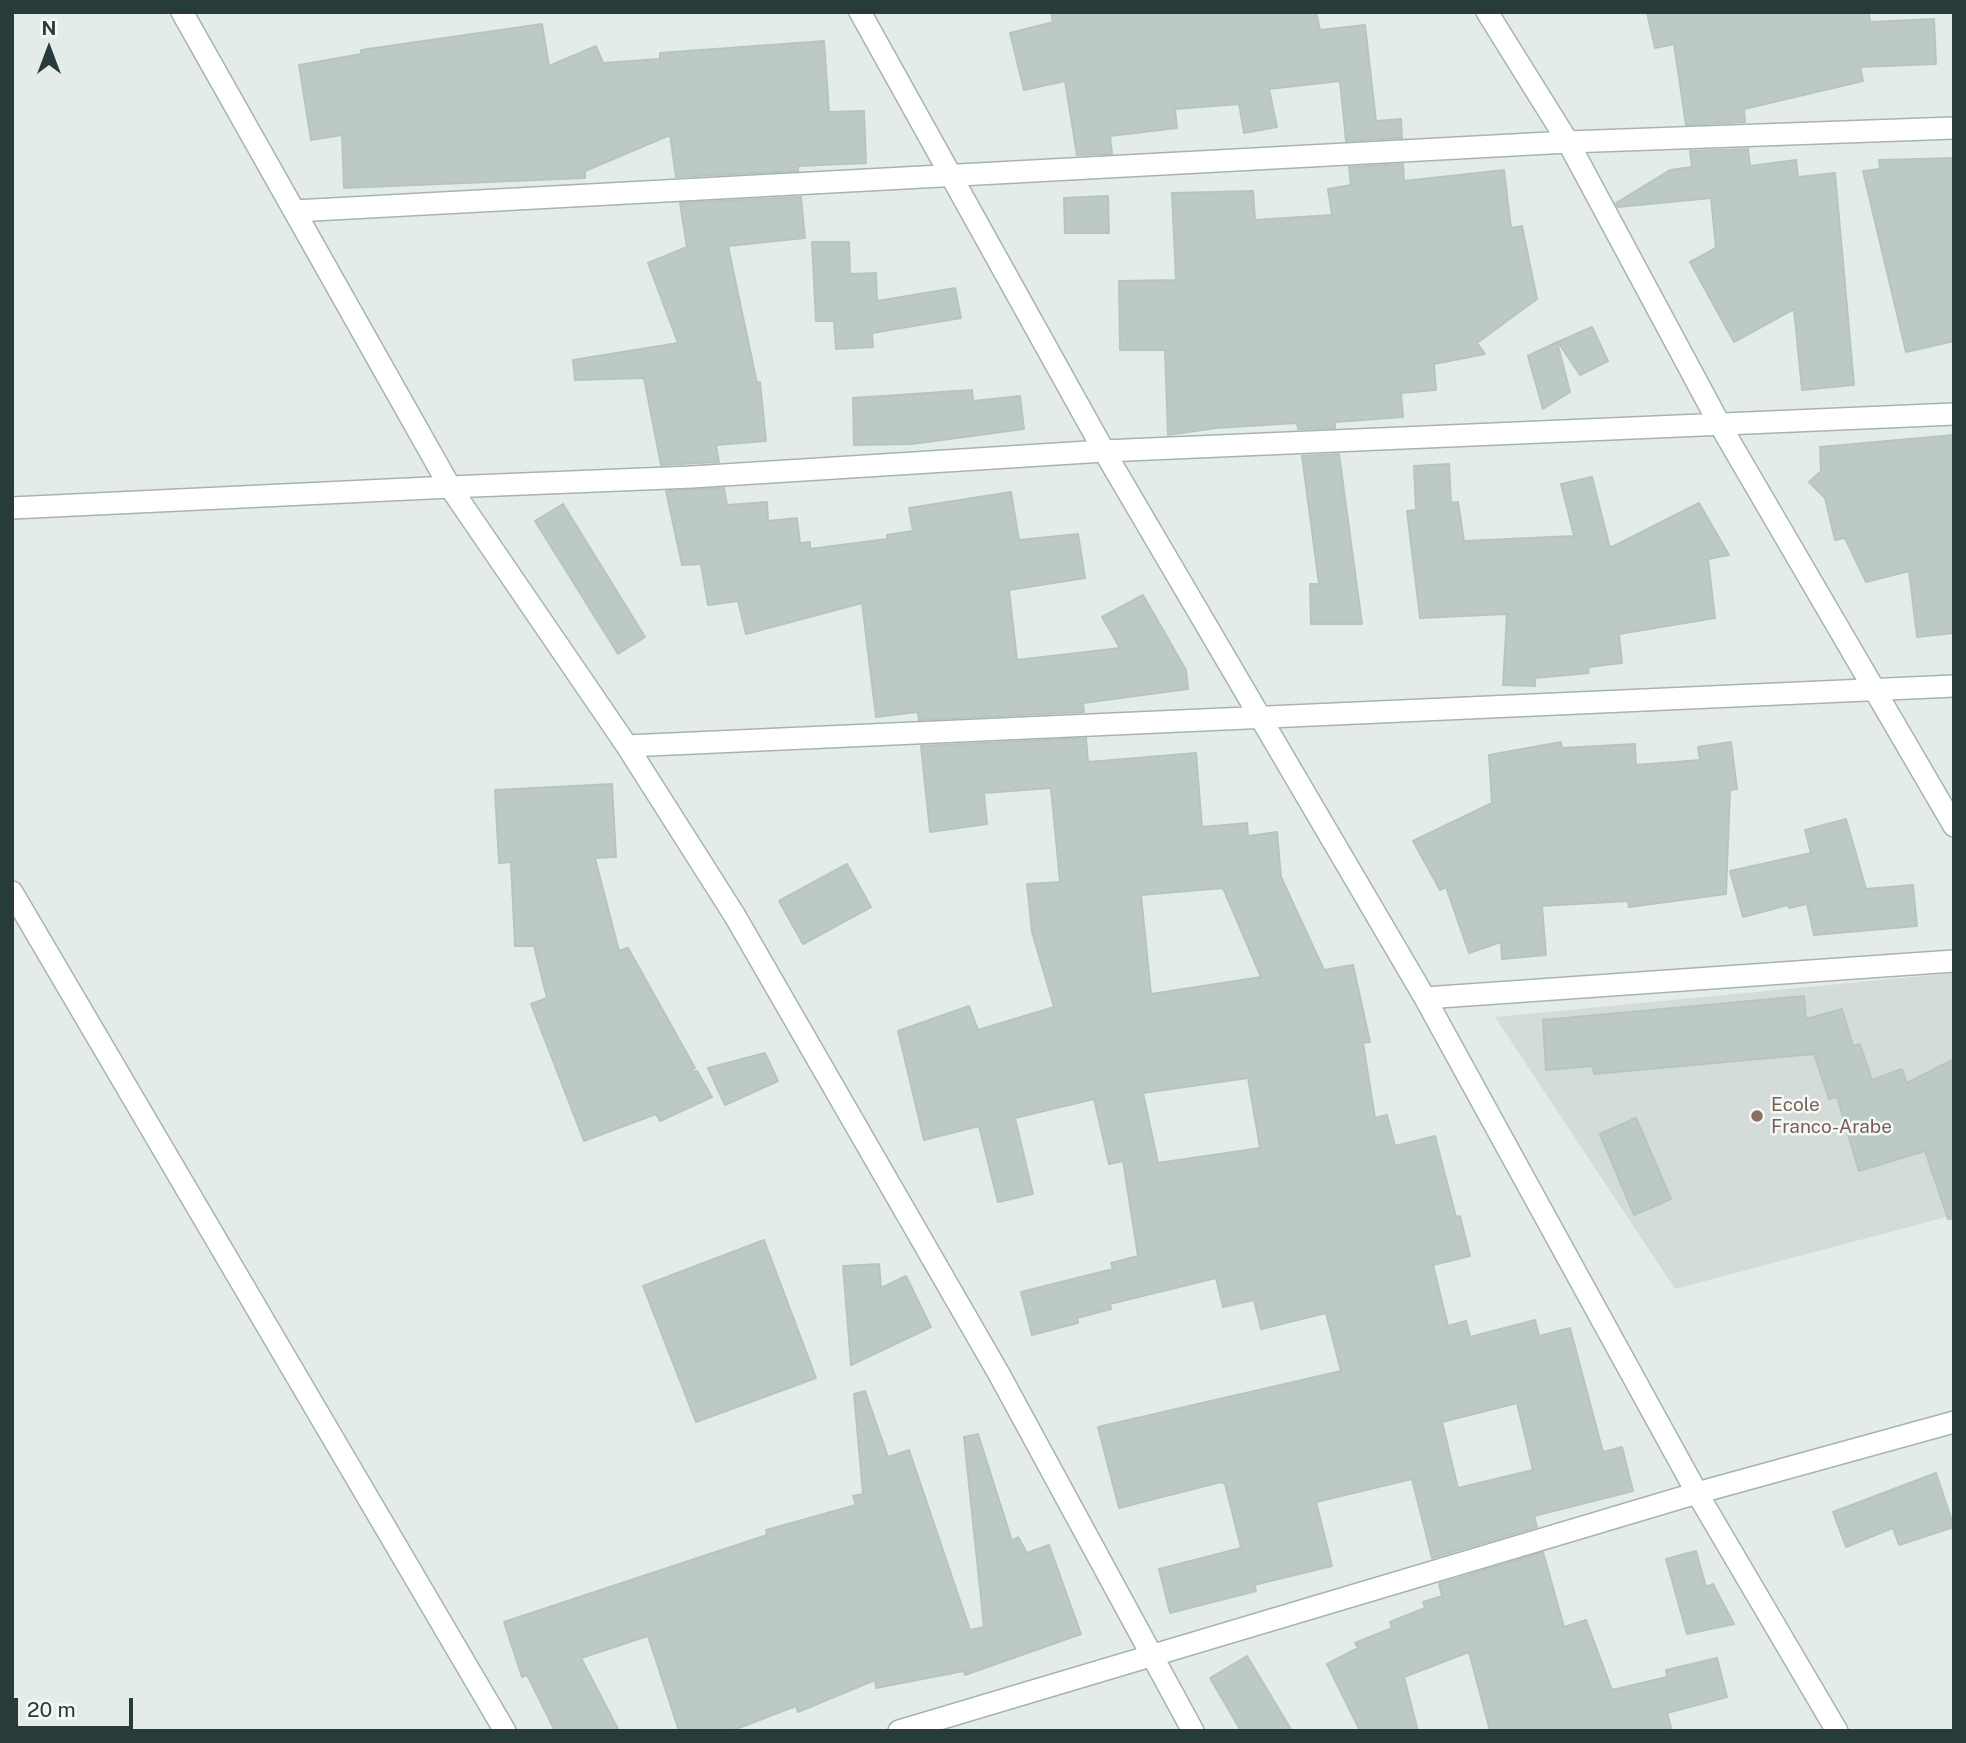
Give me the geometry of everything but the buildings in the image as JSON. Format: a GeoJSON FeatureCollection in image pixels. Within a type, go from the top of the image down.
{"type":"FeatureCollection","features":[{"type":"Feature","properties":{"kind":"street"},"geometry":{"type":"LineString","coordinates":[[183,12],[450,487],[627,746],[735,916],[986,1350],[1193,1731]]}},
{"type":"Feature","properties":{"kind":"street"},"geometry":{"type":"LineString","coordinates":[[860,12],[953,175],[1104,451],[1425,998],[1697,1493],[1837,1731]]}},
{"type":"Feature","properties":{"kind":"street"},"geometry":{"type":"LineString","coordinates":[[1487,12],[1569,142],[1720,425],[1954,826]]}},
{"type":"Feature","properties":{"kind":"street"},"geometry":{"type":"LineString","coordinates":[[295,211],[1569,142],[1954,128]]}},
{"type":"Feature","properties":{"kind":"street"},"geometry":{"type":"LineString","coordinates":[[12,508],[692,477],[1104,451],[1954,414]]}},
{"type":"Feature","properties":{"kind":"street"},"geometry":{"type":"LineString","coordinates":[[627,746],[1954,686]]}},
{"type":"Feature","properties":{"kind":"street"},"geometry":{"type":"LineString","coordinates":[[12,892],[505,1731]]}},
{"type":"Feature","properties":{"kind":"street"},"geometry":{"type":"LineString","coordinates":[[1425,998],[1954,961]]}},
{"type":"Feature","properties":{"kind":"street"},"geometry":{"type":"LineString","coordinates":[[899,1731],[1697,1493],[1954,1422]]}},
{"type":"Feature","properties":{"kind":"shaded area","name":"Ecole Franco-Arabe"},"geometry":{"type":"Polygon","coordinates":[[[1954,973],[1954,1215],[1675,1289],[1495,1017],[1954,973]]]}},
{"type":"Feature","properties":{"kind":"place","name":"Ecole Franco-Arabe"},"geometry":{"type":"Point","coordinates":[1757,1116]}}]}
